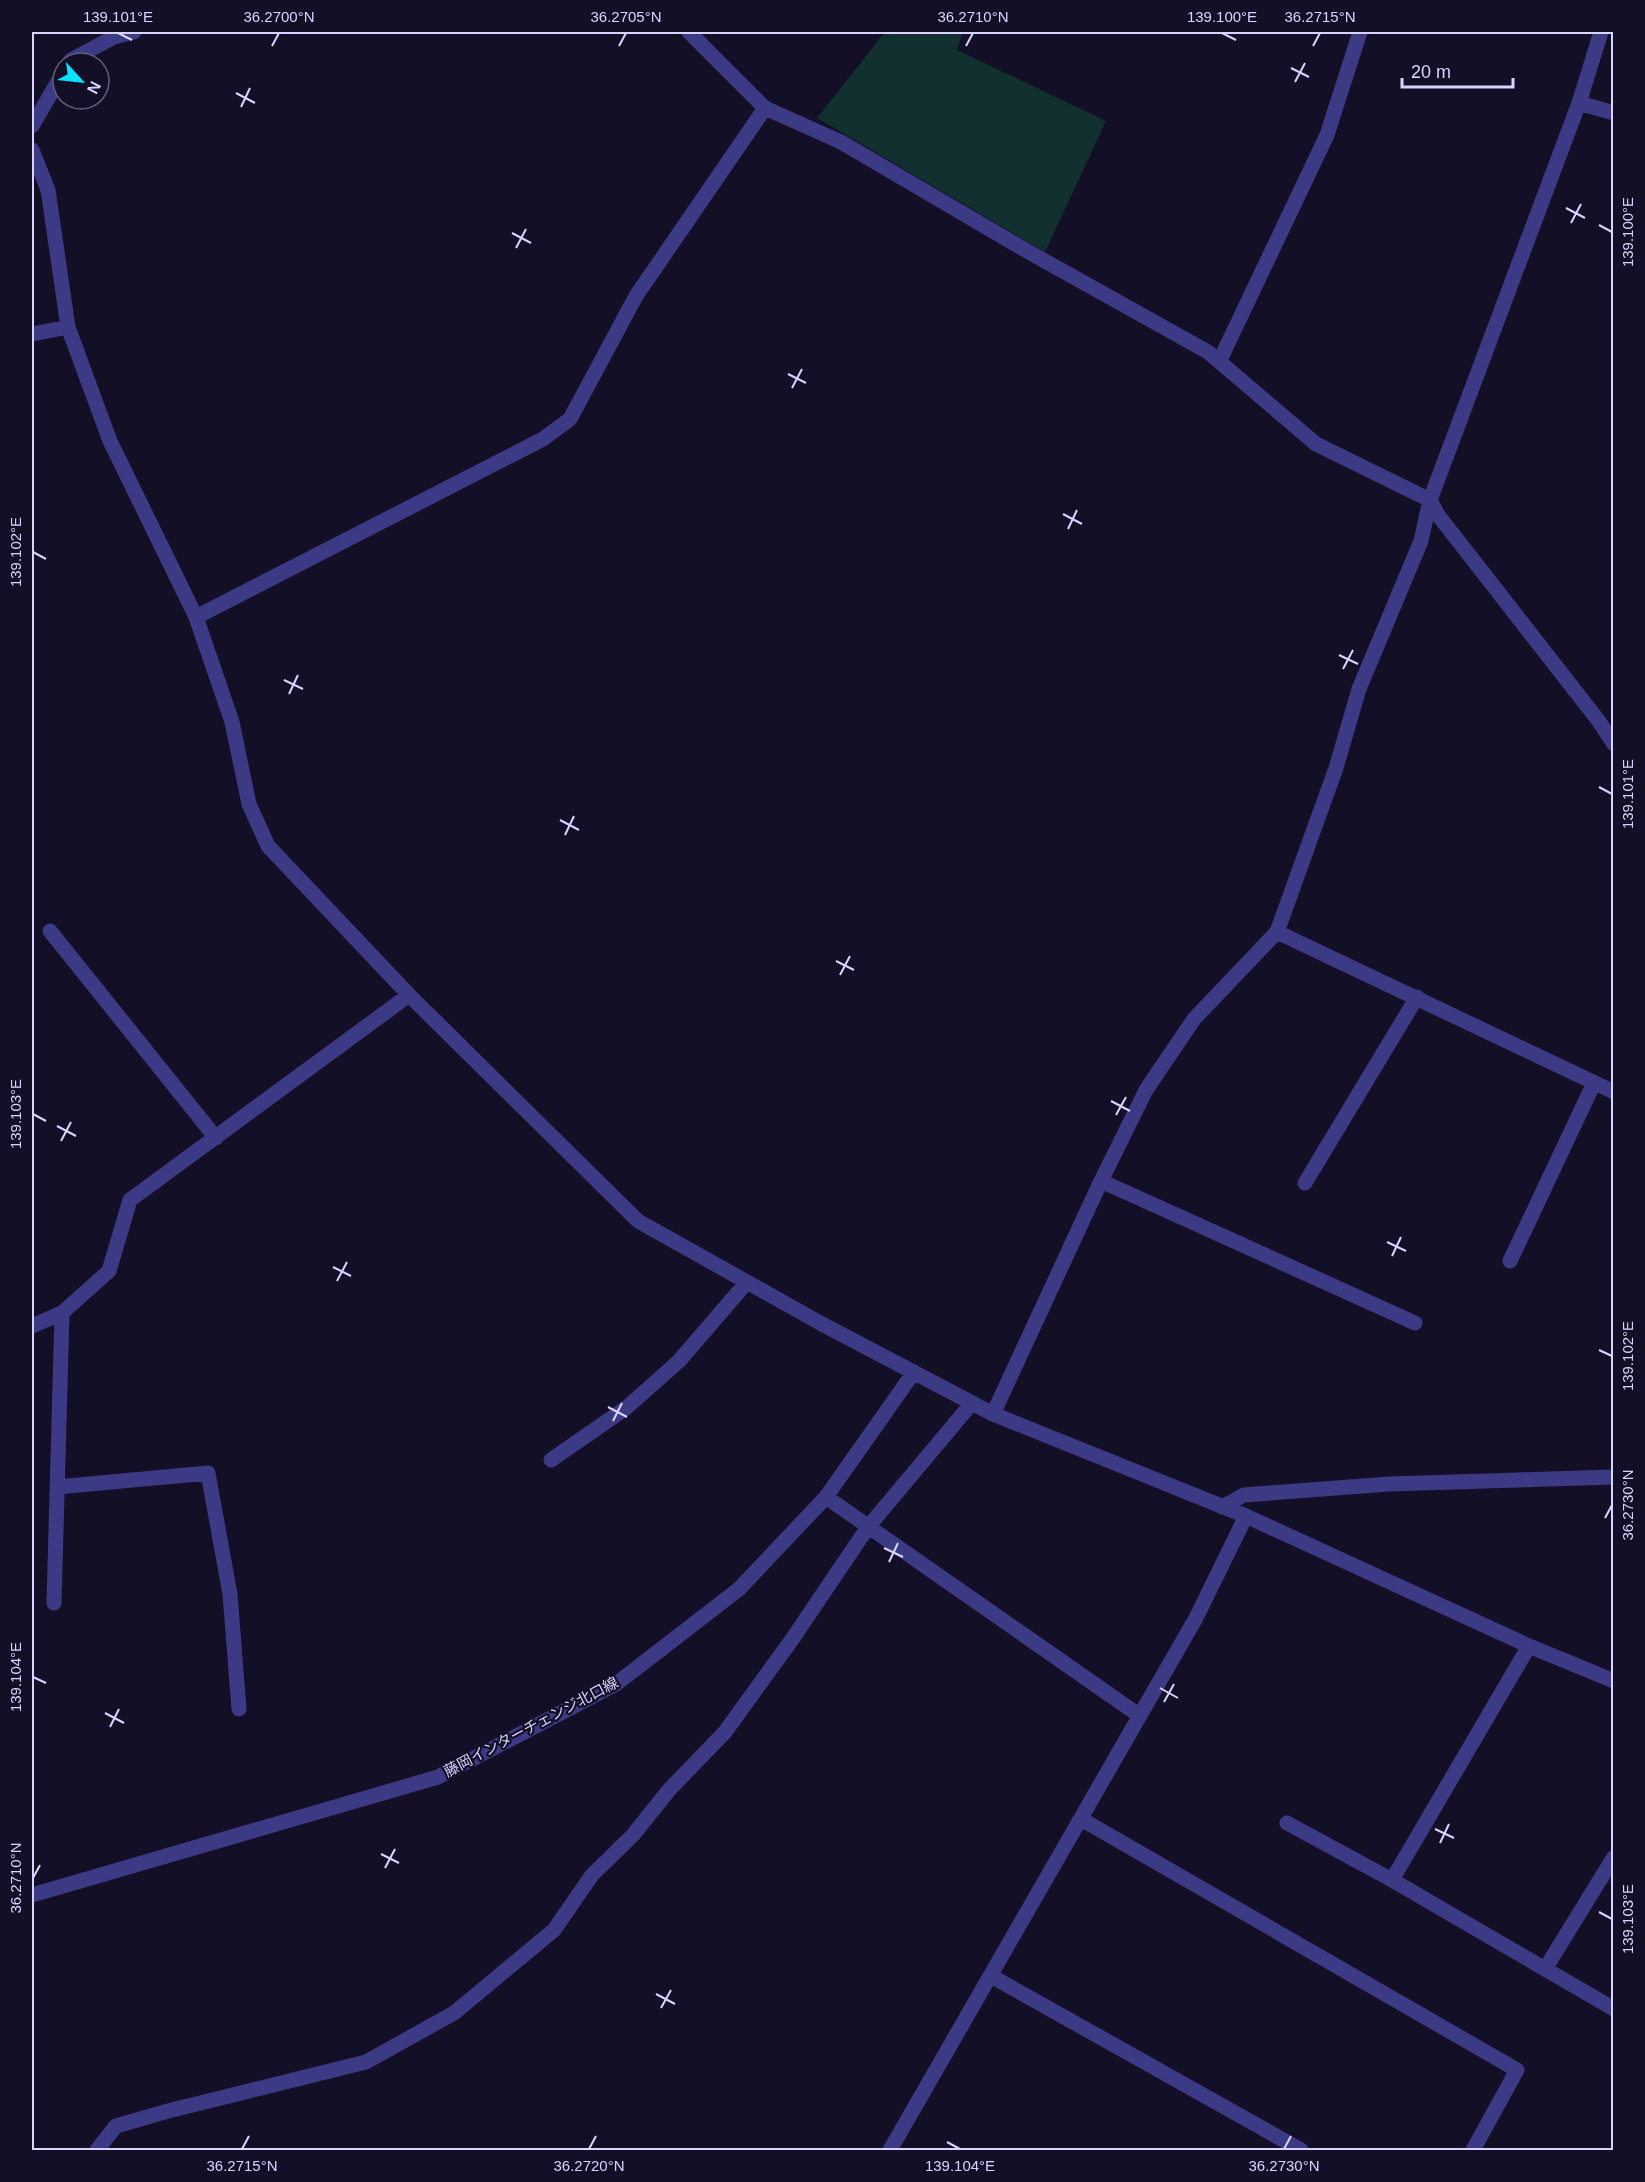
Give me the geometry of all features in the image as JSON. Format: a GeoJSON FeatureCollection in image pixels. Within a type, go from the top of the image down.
{"type":"FeatureCollection","features":[{"type":"Feature","properties":{"kind":"street"},"geometry":{"type":"LineString","coordinates":[[88,51],[114,37],[134,32]]}},
{"type":"Feature","properties":{"kind":"street"},"geometry":{"type":"LineString","coordinates":[[689,32],[765,108],[841,142],[1220,360],[1316,444],[1430,500],[1438,515],[1598,720],[1614,744]]}},
{"type":"Feature","properties":{"kind":"street"},"geometry":{"type":"LineString","coordinates":[[1220,360],[1327,135],[1360,32]]}},
{"type":"Feature","properties":{"kind":"street"},"geometry":{"type":"LineString","coordinates":[[993,1414],[1101,1181],[1146,1090],[1194,1018],[1277,932],[1336,768],[1359,688],[1421,541],[1430,500],[1579,103],[1600,32]]}},
{"type":"Feature","properties":{"kind":"street"},"geometry":{"type":"LineString","coordinates":[[32,126],[51,94]]}},
{"type":"Feature","properties":{"kind":"street"},"geometry":{"type":"LineString","coordinates":[[1579,103],[1614,113]]}},
{"type":"Feature","properties":{"kind":"street"},"geometry":{"type":"LineString","coordinates":[[196,617],[543,440],[570,419],[636,296],[765,108]]}},
{"type":"Feature","properties":{"kind":"street"},"geometry":{"type":"LineString","coordinates":[[32,150],[48,190],[68,327],[110,441],[196,617],[232,722],[249,804],[268,846],[410,994],[638,1221],[993,1414],[1246,1516],[1528,1646],[1614,1681]]}},
{"type":"Feature","properties":{"kind":"street"},"geometry":{"type":"LineString","coordinates":[[32,334],[68,327]]}},
{"type":"Feature","properties":{"kind":"street"},"geometry":{"type":"LineString","coordinates":[[50,931],[216,1138]]}},
{"type":"Feature","properties":{"kind":"street"},"geometry":{"type":"LineString","coordinates":[[1277,932],[1614,1092]]}},
{"type":"Feature","properties":{"kind":"street"},"geometry":{"type":"LineString","coordinates":[[32,1326],[62,1313],[109,1271],[130,1200],[410,994]]}},
{"type":"Feature","properties":{"kind":"street"},"geometry":{"type":"LineString","coordinates":[[1305,1183],[1417,997]]}},
{"type":"Feature","properties":{"kind":"street"},"geometry":{"type":"LineString","coordinates":[[1510,1261],[1594,1083]]}},
{"type":"Feature","properties":{"kind":"street"},"geometry":{"type":"LineString","coordinates":[[1101,1181],[1415,1323]]}},
{"type":"Feature","properties":{"kind":"street"},"geometry":{"type":"LineString","coordinates":[[551,1460],[626,1408],[679,1361],[747,1282]]}},
{"type":"Feature","properties":{"kind":"street"},"geometry":{"type":"LineString","coordinates":[[54,1603],[62,1313]]}},
{"type":"Feature","properties":{"kind":"street","name":"藤岡インターチェンジ北口線"},"geometry":{"type":"LineString","coordinates":[[32,1895],[438,1778],[616,1684],[739,1589],[826,1497],[914,1372]]}},
{"type":"Feature","properties":{"kind":"street"},"geometry":{"type":"LineString","coordinates":[[97,2151],[116,2126],[366,2062],[454,2013],[554,1930],[592,1875],[633,1835],[669,1790],[725,1732],[793,1638],[868,1527],[972,1402]]}},
{"type":"Feature","properties":{"kind":"street"},"geometry":{"type":"LineString","coordinates":[[57,1487],[208,1473],[230,1594],[239,1709]]}},
{"type":"Feature","properties":{"kind":"street"},"geometry":{"type":"LineString","coordinates":[[1222,1507],[1244,1495],[1266,1493],[1389,1484],[1614,1477]]}},
{"type":"Feature","properties":{"kind":"street"},"geometry":{"type":"LineString","coordinates":[[826,1497],[1140,1716]]}},
{"type":"Feature","properties":{"kind":"street"},"geometry":{"type":"LineString","coordinates":[[890,2151],[1196,1618],[1246,1516]]}},
{"type":"Feature","properties":{"kind":"street"},"geometry":{"type":"LineString","coordinates":[[1392,1880],[1528,1646]]}},
{"type":"Feature","properties":{"kind":"street"},"geometry":{"type":"LineString","coordinates":[[1081,1819],[1517,2070],[1473,2151]]}},
{"type":"Feature","properties":{"kind":"street"},"geometry":{"type":"LineString","coordinates":[[1287,1823],[1392,1880],[1614,2009]]}},
{"type":"Feature","properties":{"kind":"street"},"geometry":{"type":"LineString","coordinates":[[1545,1969],[1614,1857]]}},
{"type":"Feature","properties":{"kind":"street"},"geometry":{"type":"LineString","coordinates":[[991,1976],[1301,2151]]}},
{"type":"Feature","properties":{"kind":"green space"},"geometry":{"type":"Polygon","coordinates":[[[885,32],[963,32],[957,50],[1106,121],[1045,252],[817,118],[885,32]]]}}]}
